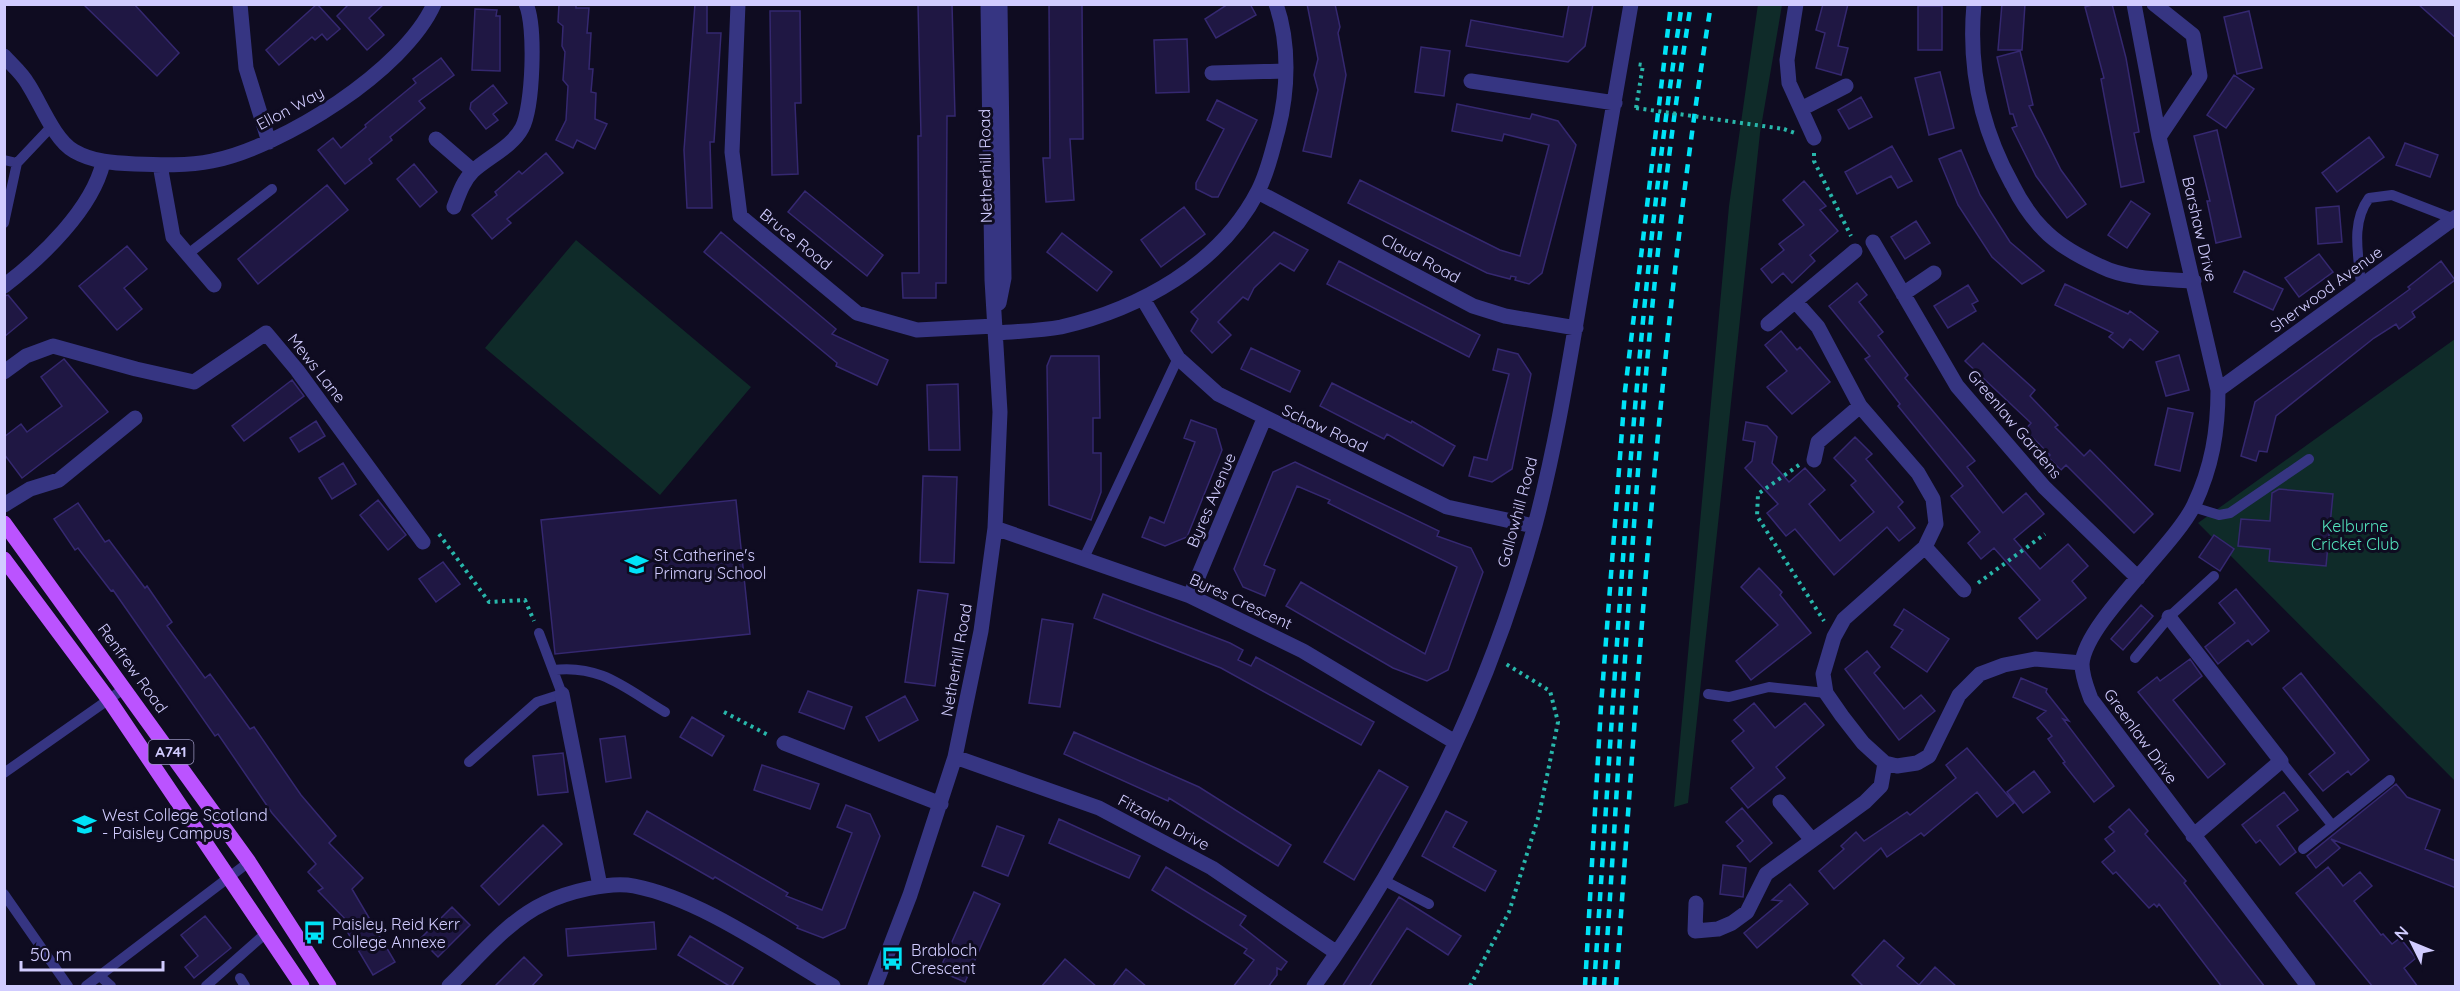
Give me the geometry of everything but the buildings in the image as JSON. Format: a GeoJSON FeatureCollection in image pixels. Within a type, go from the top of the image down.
{"type":"FeatureCollection","features":[{"type":"Feature","properties":{"kind":"main road","name":"Renfrew Road"},"geometry":{"type":"LineString","coordinates":[[4,523],[249,862],[329,987]]}},
{"type":"Feature","properties":{"kind":"main road","name":"A741"},"geometry":{"type":"LineString","coordinates":[[4,559],[109,700],[302,987]]}},
{"type":"Feature","properties":{"kind":"street"},"geometry":{"type":"LineString","coordinates":[[240,4],[246,68],[269,142]]}},
{"type":"Feature","properties":{"kind":"street","name":"Ellon Way"},"geometry":{"type":"LineString","coordinates":[[4,56],[27,81],[52,126],[72,150],[103,163],[160,165],[212,161],[269,142],[329,110],[388,64],[429,15],[434,4]]}},
{"type":"Feature","properties":{"kind":"street"},"geometry":{"type":"LineString","coordinates":[[454,207],[462,186],[473,171],[522,129],[528,108],[532,37],[526,4]]}},
{"type":"Feature","properties":{"kind":"street","name":"Bruce Road"},"geometry":{"type":"LineString","coordinates":[[738,4],[732,152],[740,216],[858,313],[917,330],[1060,327],[1143,299],[1206,257],[1232,230],[1258,192],[1270,163],[1285,100],[1284,43],[1276,4]]}},
{"type":"Feature","properties":{"kind":"street","name":"Netherhill Road"},"geometry":{"type":"LineString","coordinates":[[875,987],[942,804],[955,757],[981,631],[995,528],[1000,412],[988,4]]}},
{"type":"Feature","properties":{"kind":"street","name":"Netherhill Road"},"geometry":{"type":"LineString","coordinates":[[996,330],[1004,278],[1000,4]]}},
{"type":"Feature","properties":{"kind":"street","name":"Gallowhill Road"},"geometry":{"type":"LineString","coordinates":[[1314,987],[1383,880],[1455,742],[1491,657],[1534,526],[1556,436],[1631,4]]}},
{"type":"Feature","properties":{"kind":"street"},"geometry":{"type":"LineString","coordinates":[[1796,4],[1787,60],[1789,83],[1814,138]]}},
{"type":"Feature","properties":{"kind":"street"},"geometry":{"type":"LineString","coordinates":[[1974,4],[1974,76],[1982,116],[1995,153],[2024,206],[2043,229],[2067,248],[2102,267],[2143,278],[2194,281]]}},
{"type":"Feature","properties":{"kind":"street","name":"Barshaw Drive"},"geometry":{"type":"LineString","coordinates":[[2134,4],[2159,137],[2218,390],[2218,425],[2211,463],[2193,507]]}},
{"type":"Feature","properties":{"kind":"street"},"geometry":{"type":"LineString","coordinates":[[2154,4],[2193,35],[2200,76],[2159,137]]}},
{"type":"Feature","properties":{"kind":"street"},"geometry":{"type":"LineString","coordinates":[[1212,74],[1285,71]]}},
{"type":"Feature","properties":{"kind":"street"},"geometry":{"type":"LineString","coordinates":[[1471,81],[1614,103]]}},
{"type":"Feature","properties":{"kind":"street"},"geometry":{"type":"LineString","coordinates":[[1801,109],[1846,86]]}},
{"type":"Feature","properties":{"kind":"street"},"geometry":{"type":"LineString","coordinates":[[436,139],[473,171]]}},
{"type":"Feature","properties":{"kind":"street"},"geometry":{"type":"LineString","coordinates":[[4,286],[72,221],[98,182],[103,163]]}},
{"type":"Feature","properties":{"kind":"street"},"geometry":{"type":"LineString","coordinates":[[160,165],[173,237],[214,285]]}},
{"type":"Feature","properties":{"kind":"street","name":"Claud Road"},"geometry":{"type":"LineString","coordinates":[[1258,192],[1473,306],[1505,316],[1576,328]]}},
{"type":"Feature","properties":{"kind":"street","name":"Sherwood Avenue"},"geometry":{"type":"LineString","coordinates":[[2218,390],[2455,218]]}},
{"type":"Feature","properties":{"kind":"street","name":"Greenlaw Gardens"},"geometry":{"type":"LineString","coordinates":[[1873,242],[1957,386],[2044,488],[2138,578]]}},
{"type":"Feature","properties":{"kind":"street"},"geometry":{"type":"LineString","coordinates":[[1767,324],[1855,251]]}},
{"type":"Feature","properties":{"kind":"street"},"geometry":{"type":"LineString","coordinates":[[1903,294],[1934,273]]}},
{"type":"Feature","properties":{"kind":"street","name":"Schaw Road"},"geometry":{"type":"LineString","coordinates":[[1143,299],[1178,358],[1218,394],[1264,419],[1448,507],[1534,526]]}},
{"type":"Feature","properties":{"kind":"street"},"geometry":{"type":"LineString","coordinates":[[1795,301],[1818,327],[1860,406],[1918,474],[1933,499],[1936,524],[1925,547],[1845,619],[1834,637],[1823,674],[1826,693],[1863,743],[1885,763],[1897,766],[1917,763],[1929,756],[1959,695],[1980,674],[1990,669],[2035,659],[2082,663],[2092,635],[2193,507]]}},
{"type":"Feature","properties":{"kind":"street","name":"Mews Lane"},"geometry":{"type":"LineString","coordinates":[[4,372],[26,356],[53,346],[194,382],[266,333],[297,370],[423,542]]}},
{"type":"Feature","properties":{"kind":"street"},"geometry":{"type":"LineString","coordinates":[[1814,460],[1818,442],[1860,406]]}},
{"type":"Feature","properties":{"kind":"street"},"geometry":{"type":"LineString","coordinates":[[4,504],[30,489],[59,480],[135,418]]}},
{"type":"Feature","properties":{"kind":"street","name":"Byres Avenue"},"geometry":{"type":"LineString","coordinates":[[1190,596],[1264,419]]}},
{"type":"Feature","properties":{"kind":"street","name":"Byres Crescent"},"geometry":{"type":"LineString","coordinates":[[995,528],[1190,596],[1303,651],[1455,742]]}},
{"type":"Feature","properties":{"kind":"street"},"geometry":{"type":"LineString","coordinates":[[1925,547],[1964,590]]}},
{"type":"Feature","properties":{"kind":"street"},"geometry":{"type":"LineString","coordinates":[[2169,617],[2281,761],[2193,836]]}},
{"type":"Feature","properties":{"kind":"street","name":"Greenlaw Drive"},"geometry":{"type":"LineString","coordinates":[[2082,663],[2084,682],[2091,699],[2308,987]]}},
{"type":"Feature","properties":{"kind":"street"},"geometry":{"type":"LineString","coordinates":[[562,694],[600,886]]}},
{"type":"Feature","properties":{"kind":"street"},"geometry":{"type":"LineString","coordinates":[[784,743],[942,804]]}},
{"type":"Feature","properties":{"kind":"street","name":"Fitzalan Drive"},"geometry":{"type":"LineString","coordinates":[[955,757],[1099,808],[1212,868],[1337,953]]}},
{"type":"Feature","properties":{"kind":"street"},"geometry":{"type":"LineString","coordinates":[[1696,903],[1695,931],[1718,929],[1732,923],[1747,912],[1766,874],[1864,802],[1881,786],[1885,763]]}},
{"type":"Feature","properties":{"kind":"street"},"geometry":{"type":"LineString","coordinates":[[1780,802],[1812,840]]}},
{"type":"Feature","properties":{"kind":"street"},"geometry":{"type":"LineString","coordinates":[[449,987],[505,930],[546,902],[600,886],[633,885],[690,903],[833,987]]}},
{"type":"Feature","properties":{"kind":"lane"},"geometry":{"type":"LineString","coordinates":[[4,223],[17,162],[52,126]]}},
{"type":"Feature","properties":{"kind":"lane"},"geometry":{"type":"LineString","coordinates":[[4,160],[17,162]]}},
{"type":"Feature","properties":{"kind":"lane"},"geometry":{"type":"LineString","coordinates":[[188,254],[273,189]]}},
{"type":"Feature","properties":{"kind":"lane"},"geometry":{"type":"LineString","coordinates":[[2361,286],[2356,223],[2360,210],[2369,198],[2392,195],[2455,218]]}},
{"type":"Feature","properties":{"kind":"lane"},"geometry":{"type":"LineString","coordinates":[[1084,558],[1178,358]]}},
{"type":"Feature","properties":{"kind":"lane"},"geometry":{"type":"LineString","coordinates":[[2193,507],[2219,514],[2230,513],[2309,459]]}},
{"type":"Feature","properties":{"kind":"lane"},"geometry":{"type":"LineString","coordinates":[[2135,658],[2169,617],[2214,576]]}},
{"type":"Feature","properties":{"kind":"lane"},"geometry":{"type":"LineString","coordinates":[[469,762],[537,702],[562,694],[539,633]]}},
{"type":"Feature","properties":{"kind":"lane"},"geometry":{"type":"LineString","coordinates":[[553,670],[572,668],[598,672],[665,712]]}},
{"type":"Feature","properties":{"kind":"lane"},"geometry":{"type":"LineString","coordinates":[[1708,694],[1729,697],[1769,687],[1826,693]]}},
{"type":"Feature","properties":{"kind":"lane"},"geometry":{"type":"LineString","coordinates":[[4,773],[125,688]]}},
{"type":"Feature","properties":{"kind":"lane"},"geometry":{"type":"LineString","coordinates":[[2281,761],[2332,825]]}},
{"type":"Feature","properties":{"kind":"lane"},"geometry":{"type":"LineString","coordinates":[[2303,849],[2390,780]]}},
{"type":"Feature","properties":{"kind":"lane"},"geometry":{"type":"LineString","coordinates":[[86,987],[249,862]]}},
{"type":"Feature","properties":{"kind":"lane"},"geometry":{"type":"LineString","coordinates":[[1383,880],[1430,904]]}},
{"type":"Feature","properties":{"kind":"lane"},"geometry":{"type":"LineString","coordinates":[[4,894],[68,987]]}},
{"type":"Feature","properties":{"kind":"lane"},"geometry":{"type":"LineString","coordinates":[[206,987],[266,933]]}},
{"type":"Feature","properties":{"kind":"lane"},"geometry":{"type":"LineString","coordinates":[[101,977],[111,987]]}},
{"type":"Feature","properties":{"kind":"path"},"geometry":{"type":"LineString","coordinates":[[1643,65],[1636,108],[1784,129]]}},
{"type":"Feature","properties":{"kind":"path"},"geometry":{"type":"LineString","coordinates":[[1814,138],[1814,161],[1854,241],[1873,242]]}},
{"type":"Feature","properties":{"kind":"path"},"geometry":{"type":"LineString","coordinates":[[1814,460],[1796,466],[1758,494],[1757,516],[1834,637]]}},
{"type":"Feature","properties":{"kind":"path"},"geometry":{"type":"LineString","coordinates":[[435,528],[489,602],[525,600],[539,633]]}},
{"type":"Feature","properties":{"kind":"path"},"geometry":{"type":"LineString","coordinates":[[1964,590],[1987,579],[2045,534]]}},
{"type":"Feature","properties":{"kind":"path"},"geometry":{"type":"LineString","coordinates":[[1470,987],[1509,912],[1539,815],[1558,722],[1556,706],[1550,691],[1515,668],[1491,657]]}},
{"type":"Feature","properties":{"kind":"path"},"geometry":{"type":"LineString","coordinates":[[724,712],[784,743]]}},
{"type":"Feature","properties":{"kind":"green space"},"geometry":{"type":"Polygon","coordinates":[[[1758,4],[1782,5],[1760,133],[1688,803],[1674,807],[1729,206],[1758,4]]]}},
{"type":"Feature","properties":{"kind":"green space"},"geometry":{"type":"Polygon","coordinates":[[[576,240],[751,387],[660,495],[485,348],[576,240]]]}},
{"type":"Feature","properties":{"kind":"green space","name":"Kelburne Cricket Club"},"geometry":{"type":"Polygon","coordinates":[[[2455,339],[2455,781],[2198,523],[2455,339]]]}},
{"type":"Feature","properties":{"kind":"railway"},"geometry":{"type":"LineString","coordinates":[[1585,986],[1601,706],[1625,391],[1671,4]]}},
{"type":"Feature","properties":{"kind":"railway"},"geometry":{"type":"LineString","coordinates":[[1594,986],[1638,371],[1650,249],[1682,4]]}},
{"type":"Feature","properties":{"kind":"railway"},"geometry":{"type":"LineString","coordinates":[[1604,986],[1646,371],[1673,126],[1691,4]]}},
{"type":"Feature","properties":{"kind":"railway"},"geometry":{"type":"LineString","coordinates":[[1616,986],[1642,617],[1664,371],[1677,249],[1711,4]]}},
{"type":"Feature","properties":{"kind":"place","name":"St Catherine's Primary School"},"geometry":{"type":"Point","coordinates":[636,564]}},
{"type":"Feature","properties":{"kind":"place","name":"West College Scotland - Paisley Campus"},"geometry":{"type":"Point","coordinates":[84,824]}},
{"type":"Feature","properties":{"kind":"place","name":"Paisley, Reid Kerr College Annexe"},"geometry":{"type":"Point","coordinates":[314,933]}},
{"type":"Feature","properties":{"kind":"place","name":"Brabloch Crescent"},"geometry":{"type":"Point","coordinates":[893,959]}}]}
